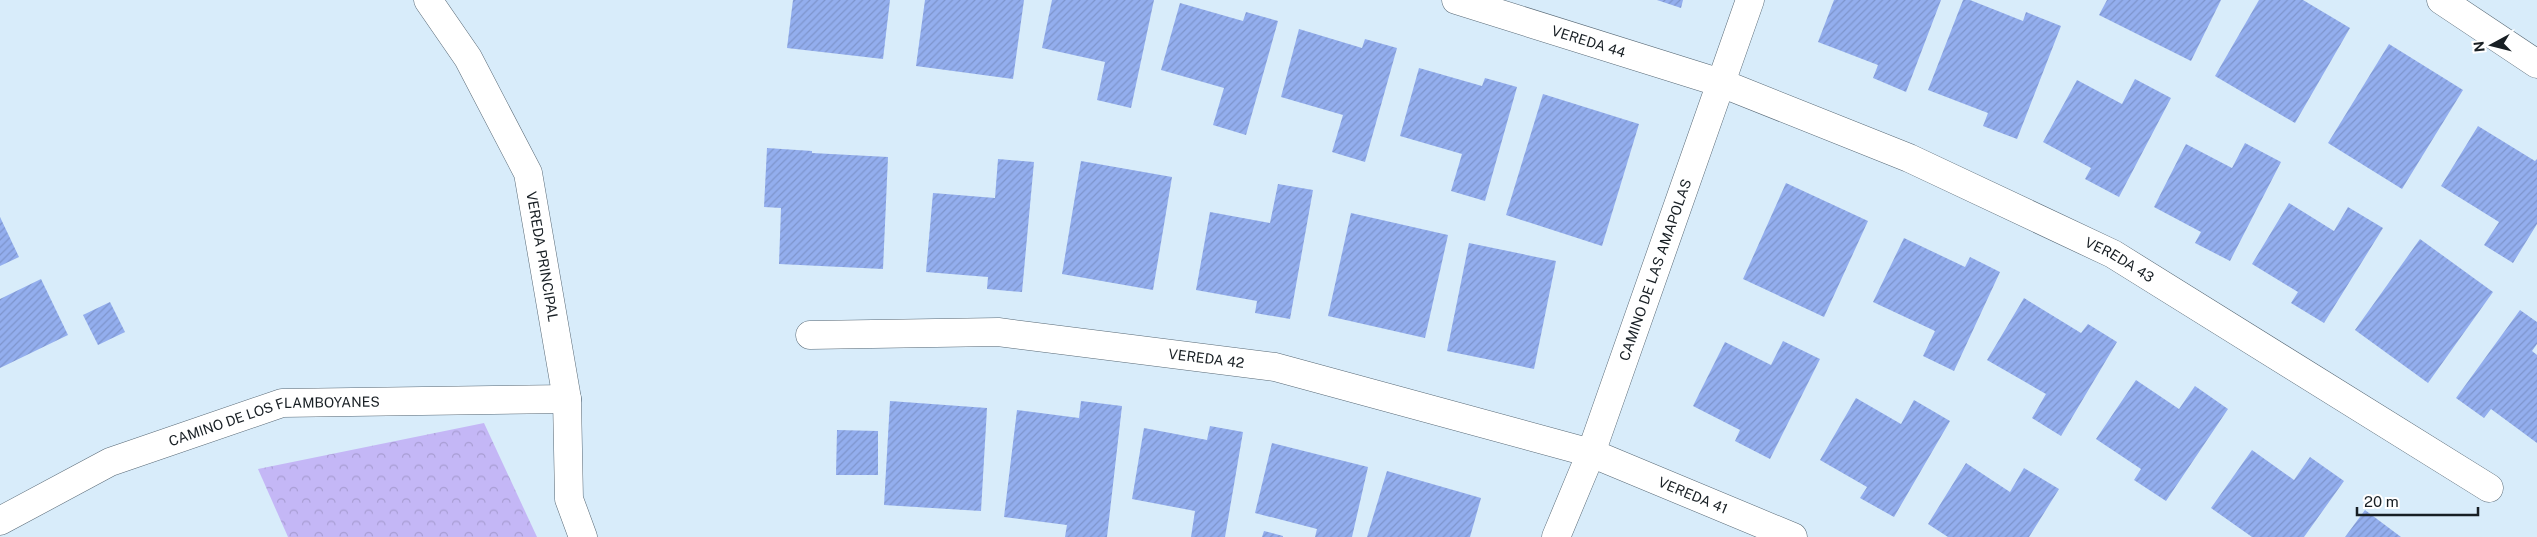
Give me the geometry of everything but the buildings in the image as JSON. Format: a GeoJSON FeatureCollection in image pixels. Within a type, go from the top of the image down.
{"type":"FeatureCollection","features":[{"type":"Feature","properties":{"kind":"street","name":"VEREDA PRINCIPAL"},"geometry":{"type":"LineString","coordinates":[[428,0],[468,58],[528,173],[567,399],[569,499],[583,537]]}},
{"type":"Feature","properties":{"kind":"street","name":"VEREDA 44"},"geometry":{"type":"LineString","coordinates":[[1456,0],[1721,83]]}},
{"type":"Feature","properties":{"kind":"street","name":"CAMINO DE LAS AMAPOLAS"},"geometry":{"type":"LineString","coordinates":[[1556,537],[1592,453],[1750,0]]}},
{"type":"Feature","properties":{"kind":"street"},"geometry":{"type":"LineString","coordinates":[[2440,0],[2537,64]]}},
{"type":"Feature","properties":{"kind":"street","name":"VEREDA 43"},"geometry":{"type":"LineString","coordinates":[[1721,83],[1909,158],[2114,254],[2489,488]]}},
{"type":"Feature","properties":{"kind":"street","name":"VEREDA 42"},"geometry":{"type":"LineString","coordinates":[[810,334],[998,332],[1275,367],[1592,453]]}},
{"type":"Feature","properties":{"kind":"street","name":"CAMINO DE LOS FLAMBOYANES"},"geometry":{"type":"LineString","coordinates":[[6,520],[110,462],[282,403],[567,399]]}},
{"type":"Feature","properties":{"kind":"street","name":"VEREDA 41"},"geometry":{"type":"LineString","coordinates":[[1592,453],[1793,537]]}},
{"type":"Feature","properties":{"kind":"green space"},"geometry":{"type":"Polygon","coordinates":[[[484,423],[537,537],[288,537],[258,469],[484,423]]]}}]}
